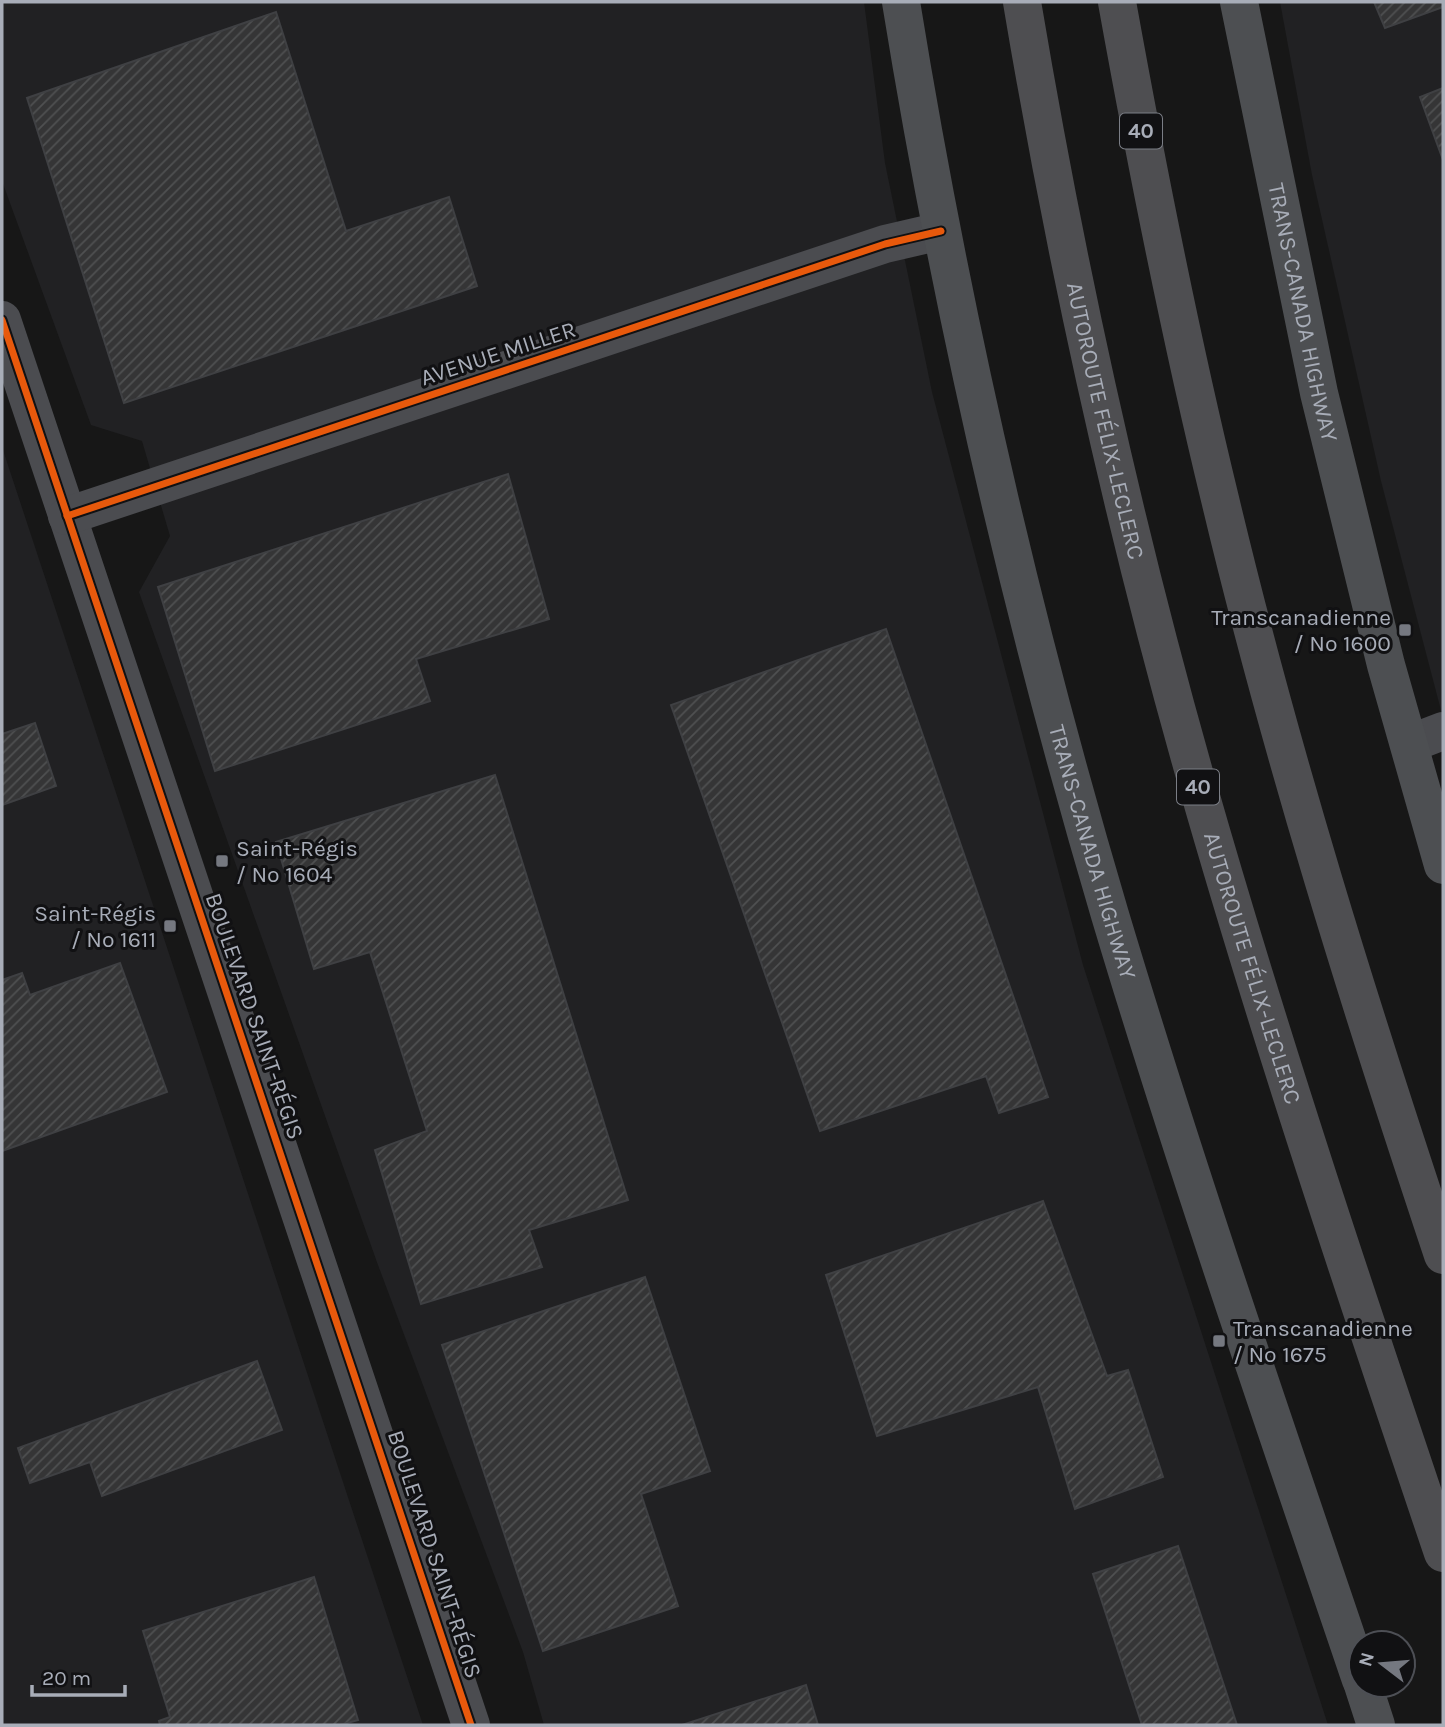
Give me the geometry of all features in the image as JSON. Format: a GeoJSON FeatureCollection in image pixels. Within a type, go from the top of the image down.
{"type":"FeatureCollection","features":[{"type":"Feature","properties":{"kind":"highway","name":"AUTOROUTE FÉLIX-LECLERC"},"geometry":{"type":"LineString","coordinates":[[1022,2],[1049,153],[1092,363],[1182,727],[1237,922],[1296,1114],[1443,1553]]}},
{"type":"Feature","properties":{"kind":"highway","name":"40"},"geometry":{"type":"LineString","coordinates":[[1117,2],[1189,368],[1251,622],[1329,899],[1443,1255]]}},
{"type":"Feature","properties":{"kind":"main road","name":"TRANS-CANADA HIGHWAY"},"geometry":{"type":"LineString","coordinates":[[901,2],[941,231],[1013,556],[1109,910],[1200,1196],[1347,1638]]}},
{"type":"Feature","properties":{"kind":"main road","name":"TRANS-CANADA HIGHWAY"},"geometry":{"type":"LineString","coordinates":[[1239,2],[1319,393],[1386,665],[1426,737],[1443,864]]}},
{"type":"Feature","properties":{"kind":"main road","name":"TRANS-CANADA HIGHWAY"},"geometry":{"type":"LineString","coordinates":[[1367,1699],[1376,1725]]}},
{"type":"Feature","properties":{"kind":"street","name":"AVENUE MILLER"},"geometry":{"type":"LineString","coordinates":[[67,516],[872,249],[941,231]]}},
{"type":"Feature","properties":{"kind":"street","name":"BOULEVARD SAINT-RÉGIS"},"geometry":{"type":"LineString","coordinates":[[2,320],[471,1725]]}},
{"type":"Feature","properties":{"kind":"shaded area"},"geometry":{"type":"Polygon","coordinates":[[[2,2],[864,2],[885,163],[932,392],[1083,965],[1328,1725],[544,1725],[523,1652],[378,1265],[139,592],[170,536],[142,441],[91,425],[2,181],[2,2]]]}},
{"type":"Feature","properties":{"kind":"shaded area"},"geometry":{"type":"Polygon","coordinates":[[[1280,2],[1443,2],[1443,718],[1381,481],[1312,175],[1280,2]]]}},
{"type":"Feature","properties":{"kind":"shaded area"},"geometry":{"type":"Polygon","coordinates":[[[2,447],[123,814],[423,1725],[2,1725],[2,447]]]}},
{"type":"Feature","properties":{"kind":"building"},"geometry":{"type":"Polygon","coordinates":[[[1374,2],[1443,2],[1443,7],[1385,28],[1374,2]]]}},
{"type":"Feature","properties":{"kind":"building"},"geometry":{"type":"Polygon","coordinates":[[[276,12],[346,231],[449,197],[477,286],[124,403],[27,98],[276,12]]]}},
{"type":"Feature","properties":{"kind":"building"},"geometry":{"type":"Polygon","coordinates":[[[1443,88],[1443,160],[1420,97],[1443,88]]]}},
{"type":"Feature","properties":{"kind":"building"},"geometry":{"type":"Polygon","coordinates":[[[508,474],[549,619],[416,659],[430,701],[215,771],[158,587],[508,474]]]}},
{"type":"Feature","properties":{"kind":"building"},"geometry":{"type":"Polygon","coordinates":[[[886,629],[1048,1097],[999,1113],[986,1076],[820,1131],[671,705],[886,629]]]}},
{"type":"Feature","properties":{"kind":"building"},"geometry":{"type":"Polygon","coordinates":[[[35,723],[56,786],[2,805],[2,734],[35,723]]]}},
{"type":"Feature","properties":{"kind":"building"},"geometry":{"type":"Polygon","coordinates":[[[495,775],[628,1200],[529,1230],[542,1267],[421,1304],[375,1150],[427,1131],[370,952],[314,969],[276,842],[495,775]]]}},
{"type":"Feature","properties":{"kind":"building"},"geometry":{"type":"Polygon","coordinates":[[[120,963],[167,1092],[2,1151],[2,980],[22,973],[30,995],[120,963]]]}},
{"type":"Feature","properties":{"kind":"building"},"geometry":{"type":"Polygon","coordinates":[[[1043,1201],[1107,1376],[1128,1370],[1163,1477],[1075,1509],[1038,1387],[877,1436],[826,1275],[1043,1201]]]}},
{"type":"Feature","properties":{"kind":"building"},"geometry":{"type":"Polygon","coordinates":[[[645,1277],[710,1471],[641,1494],[678,1606],[543,1651],[442,1345],[645,1277]]]}},
{"type":"Feature","properties":{"kind":"building"},"geometry":{"type":"Polygon","coordinates":[[[257,1361],[282,1430],[102,1496],[90,1462],[30,1483],[18,1448],[257,1361]]]}},
{"type":"Feature","properties":{"kind":"building"},"geometry":{"type":"Polygon","coordinates":[[[1178,1546],[1237,1725],[1142,1725],[1093,1574],[1178,1546]]]}},
{"type":"Feature","properties":{"kind":"building"},"geometry":{"type":"Polygon","coordinates":[[[314,1577],[358,1720],[340,1725],[160,1725],[159,1721],[170,1717],[143,1631],[314,1577]]]}},
{"type":"Feature","properties":{"kind":"building"},"geometry":{"type":"Polygon","coordinates":[[[806,1685],[818,1725],[682,1725],[806,1685]]]}},
{"type":"Feature","properties":{"kind":"cycle path"},"geometry":{"type":"LineString","coordinates":[[67,516],[885,244],[941,231]]}},
{"type":"Feature","properties":{"kind":"cycle path"},"geometry":{"type":"LineString","coordinates":[[2,320],[471,1725]]}},
{"type":"Feature","properties":{"kind":"place","name":"Transcanadienne / No 1600"},"geometry":{"type":"Point","coordinates":[1405,630]}},
{"type":"Feature","properties":{"kind":"place","name":"Saint-Régis / No 1604"},"geometry":{"type":"Point","coordinates":[222,861]}},
{"type":"Feature","properties":{"kind":"place","name":"Saint-Régis / No 1611"},"geometry":{"type":"Point","coordinates":[170,926]}},
{"type":"Feature","properties":{"kind":"place","name":"Transcanadienne / No 1675"},"geometry":{"type":"Point","coordinates":[1219,1341]}}]}
